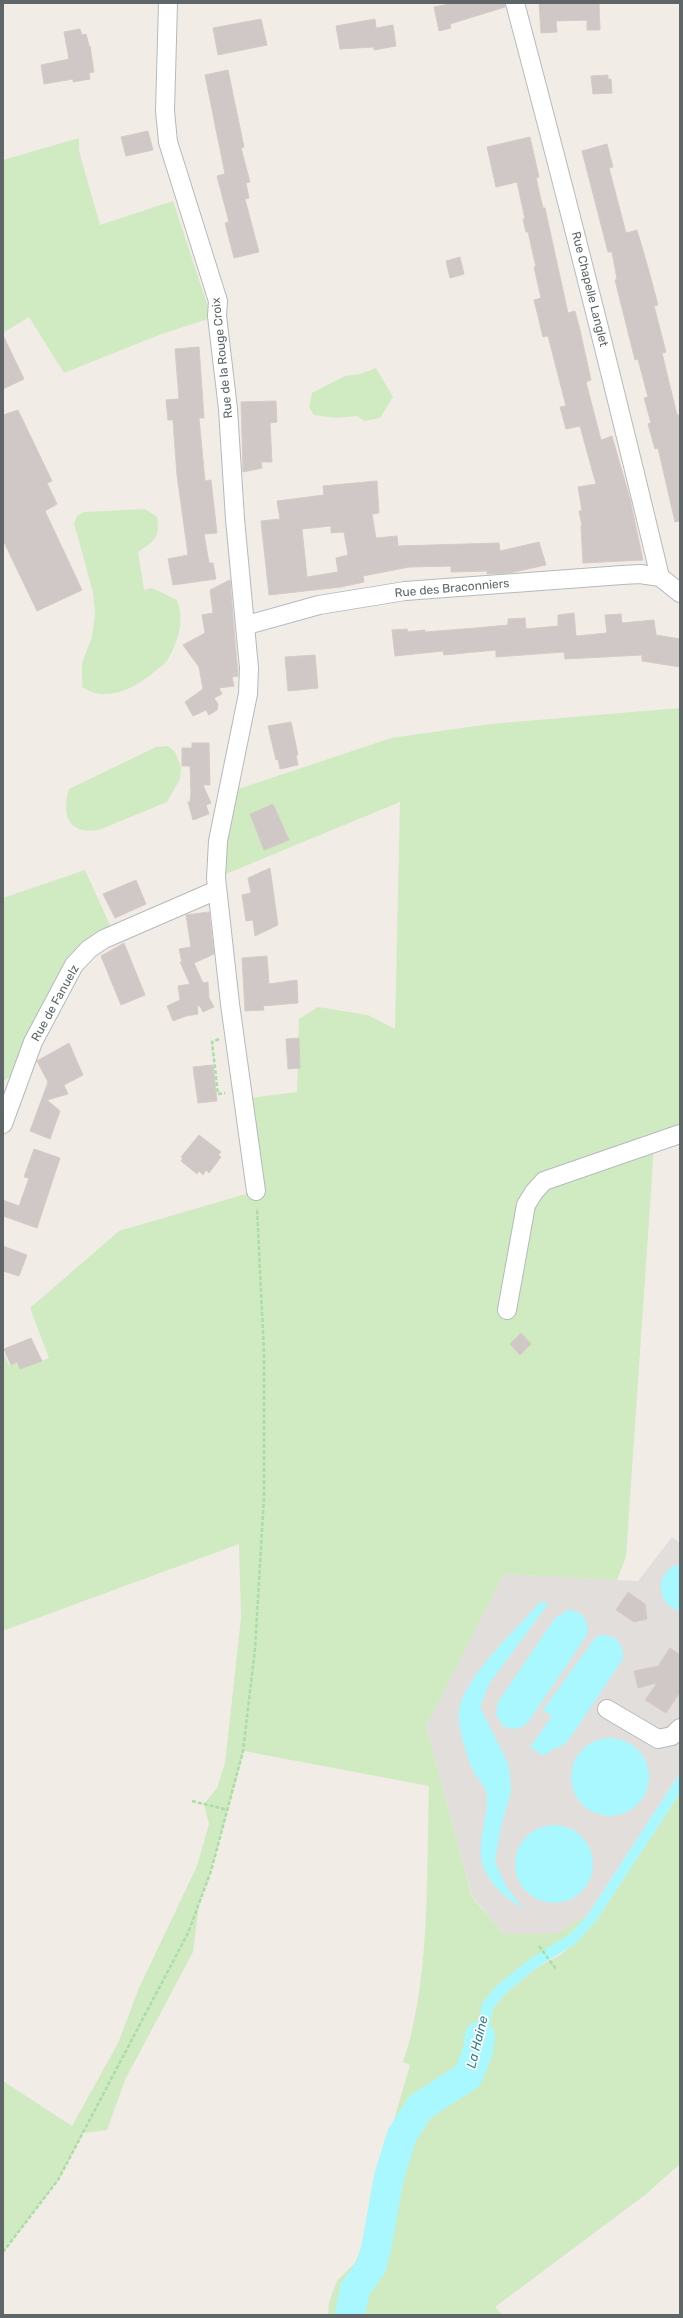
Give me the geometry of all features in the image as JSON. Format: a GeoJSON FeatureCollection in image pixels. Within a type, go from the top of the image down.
{"type":"FeatureCollection","features":[{"type":"Feature","properties":{"kind":"street","name":"Rue de la Rouge Croix"},"geometry":{"type":"LineString","coordinates":[[168,3],[165,111],[168,142],[218,301],[217,316],[228,409],[235,519],[246,624],[249,668],[248,694],[218,841],[217,890],[256,1191]]}},
{"type":"Feature","properties":{"kind":"street","name":"Rue Chapelle Langlet"},"geometry":{"type":"LineString","coordinates":[[515,3],[560,180],[588,280],[660,577]]}},
{"type":"Feature","properties":{"kind":"street","name":"Rue des Braconniers"},"geometry":{"type":"LineString","coordinates":[[246,624],[319,605],[405,591],[640,574],[660,577]]}},
{"type":"Feature","properties":{"kind":"street"},"geometry":{"type":"LineString","coordinates":[[660,577],[680,593]]}},
{"type":"Feature","properties":{"kind":"street","name":"Rue de Fanuelz"},"geometry":{"type":"LineString","coordinates":[[3,1124],[33,1042],[74,965],[89,949],[104,939],[217,890]]}},
{"type":"Feature","properties":{"kind":"street"},"geometry":{"type":"LineString","coordinates":[[507,1310],[526,1205],[534,1192],[544,1181],[680,1134]]}},
{"type":"Feature","properties":{"kind":"street"},"geometry":{"type":"LineString","coordinates":[[607,1709],[658,1739],[672,1736],[680,1728]]}},
{"type":"Feature","properties":{"kind":"path"},"geometry":{"type":"LineString","coordinates":[[3,2252],[58,2180],[188,1933],[211,1871],[243,1751],[255,1649],[264,1504],[264,1353],[256,1191]]}},
{"type":"Feature","properties":{"kind":"path"},"geometry":{"type":"LineString","coordinates":[[192,1801],[228,1810]]}},
{"type":"Feature","properties":{"kind":"path"},"geometry":{"type":"LineString","coordinates":[[539,1946],[556,1969]]}},
{"type":"Feature","properties":{"kind":"shaded area"},"geometry":{"type":"Polygon","coordinates":[[[672,1537],[680,1543],[680,1773],[587,1916],[555,1934],[504,1934],[472,1896],[426,1726],[504,1574],[638,1581],[672,1537]]]}},
{"type":"Feature","properties":{"kind":"green space"},"geometry":{"type":"Polygon","coordinates":[[[79,138],[79,151],[100,225],[173,201],[210,313],[217,316],[159,335],[64,373],[29,317],[3,333],[3,160],[79,138]]]}},
{"type":"Feature","properties":{"kind":"green space"},"geometry":{"type":"Polygon","coordinates":[[[376,368],[393,397],[380,418],[364,421],[357,416],[337,418],[314,415],[309,407],[312,393],[345,376],[360,374],[376,368]]]}},
{"type":"Feature","properties":{"kind":"green space"},"geometry":{"type":"Polygon","coordinates":[[[145,509],[157,517],[158,530],[155,538],[138,552],[144,590],[152,588],[177,600],[180,624],[177,639],[167,661],[137,684],[128,689],[110,694],[91,692],[82,687],[82,663],[92,637],[95,614],[93,593],[74,523],[77,516],[84,512],[145,509]]]}},
{"type":"Feature","properties":{"kind":"green space"},"geometry":{"type":"Polygon","coordinates":[[[680,708],[680,1141],[654,1147],[626,1557],[617,1580],[504,1574],[426,1726],[472,1897],[504,1934],[555,1934],[587,1916],[570,1934],[496,1986],[464,2071],[471,2078],[480,2069],[493,2008],[507,1992],[536,1968],[562,1954],[596,1921],[680,1793],[680,2164],[645,2195],[495,2307],[503,2315],[328,2315],[329,2302],[337,2281],[355,2263],[365,2238],[384,2154],[410,2065],[403,2062],[412,2030],[423,1962],[427,1890],[429,1786],[244,1751],[211,1871],[199,1904],[193,1952],[125,2080],[107,2130],[83,2133],[58,2180],[3,2252],[3,2081],[72,2126],[118,2043],[139,1988],[197,1866],[209,1824],[204,1804],[217,1788],[225,1763],[241,1618],[239,1544],[5,1630],[3,1628],[3,1351],[9,1365],[22,1360],[25,1367],[49,1358],[30,1308],[119,1231],[256,1191],[243,1099],[297,1092],[299,1019],[318,1007],[368,1015],[395,1029],[400,802],[216,878],[226,793],[391,738],[490,724],[680,708]]]}},
{"type":"Feature","properties":{"kind":"green space"},"geometry":{"type":"Polygon","coordinates":[[[168,746],[175,752],[181,767],[180,779],[167,802],[99,830],[81,830],[70,822],[66,808],[69,789],[156,747],[168,746]]]}},
{"type":"Feature","properties":{"kind":"green space"},"geometry":{"type":"Polygon","coordinates":[[[85,870],[114,934],[89,949],[22,1070],[3,1081],[3,898],[85,870]]]}},
{"type":"Feature","properties":{"kind":"water"},"geometry":{"type":"Polygon","coordinates":[[[680,1564],[680,1611],[666,1602],[662,1595],[661,1587],[662,1579],[666,1573],[672,1567],[680,1564]]]}},
{"type":"Feature","properties":{"kind":"water"},"geometry":{"type":"Polygon","coordinates":[[[540,1602],[549,1603],[489,1684],[480,1707],[508,1763],[510,1778],[511,1791],[500,1831],[495,1862],[506,1886],[523,1909],[497,1888],[485,1871],[482,1863],[481,1844],[487,1804],[487,1793],[474,1772],[468,1758],[460,1730],[459,1712],[460,1705],[466,1692],[484,1664],[540,1602]]]}},
{"type":"Feature","properties":{"kind":"water"},"geometry":{"type":"Polygon","coordinates":[[[568,1610],[578,1612],[585,1619],[587,1623],[587,1633],[585,1638],[528,1722],[520,1728],[503,1726],[496,1714],[498,1702],[555,1618],[568,1610]]]}},
{"type":"Feature","properties":{"kind":"water"},"geometry":{"type":"Polygon","coordinates":[[[600,1635],[610,1636],[618,1641],[622,1649],[623,1659],[568,1741],[562,1746],[549,1751],[544,1756],[530,1747],[552,1716],[543,1710],[594,1639],[600,1635]]]}},
{"type":"Feature","properties":{"kind":"water"},"geometry":{"type":"Polygon","coordinates":[[[610,1738],[625,1741],[637,1750],[646,1762],[649,1777],[646,1792],[637,1804],[625,1813],[610,1816],[595,1813],[583,1804],[574,1792],[571,1777],[574,1762],[583,1750],[595,1741],[610,1738]]]}},
{"type":"Feature","properties":{"kind":"water"},"geometry":{"type":"Polygon","coordinates":[[[680,1773],[680,1793],[596,1921],[575,1944],[536,1968],[507,1992],[493,2008],[480,2070],[471,2079],[464,2072],[483,2002],[496,1986],[530,1959],[570,1934],[587,1916],[680,1773]]]}},
{"type":"Feature","properties":{"kind":"water"},"geometry":{"type":"Polygon","coordinates":[[[554,1825],[569,1828],[576,1832],[586,1842],[590,1849],[593,1864],[590,1879],[586,1886],[576,1896],[569,1900],[554,1903],[539,1900],[532,1896],[522,1886],[518,1879],[515,1864],[518,1849],[522,1842],[532,1832],[539,1828],[554,1825]]]}},
{"type":"Feature","properties":{"kind":"building"},"geometry":{"type":"Polygon","coordinates":[[[454,3],[505,3],[505,7],[450,24],[451,28],[439,31],[434,7],[454,3]]]}},
{"type":"Feature","properties":{"kind":"building"},"geometry":{"type":"Polygon","coordinates":[[[539,3],[599,3],[600,30],[587,30],[587,20],[556,21],[557,32],[541,33],[539,3]]]}},
{"type":"Feature","properties":{"kind":"building"},"geometry":{"type":"Polygon","coordinates":[[[261,19],[267,45],[218,55],[213,28],[261,19]]]}},
{"type":"Feature","properties":{"kind":"building"},"geometry":{"type":"Polygon","coordinates":[[[375,19],[376,28],[393,25],[396,46],[374,50],[374,47],[340,49],[336,26],[375,19]]]}},
{"type":"Feature","properties":{"kind":"building"},"geometry":{"type":"Polygon","coordinates":[[[80,29],[82,35],[86,34],[90,46],[94,72],[89,73],[90,79],[73,82],[73,79],[44,84],[41,65],[69,59],[64,32],[80,29]]]}},
{"type":"Feature","properties":{"kind":"building"},"geometry":{"type":"Polygon","coordinates":[[[228,70],[244,147],[241,148],[250,182],[246,183],[249,198],[245,199],[259,252],[234,258],[225,223],[229,222],[217,176],[225,174],[205,75],[228,70]]]}},
{"type":"Feature","properties":{"kind":"building"},"geometry":{"type":"Polygon","coordinates":[[[608,75],[608,79],[611,79],[612,93],[593,94],[591,76],[608,75]]]}},
{"type":"Feature","properties":{"kind":"building"},"geometry":{"type":"Polygon","coordinates":[[[148,131],[153,150],[126,156],[121,137],[148,131]]]}},
{"type":"Feature","properties":{"kind":"building"},"geometry":{"type":"Polygon","coordinates":[[[530,137],[539,177],[536,178],[543,208],[545,208],[568,313],[575,311],[580,330],[591,380],[586,382],[601,440],[612,436],[630,499],[643,560],[583,563],[582,526],[579,511],[582,511],[578,487],[596,484],[580,426],[566,429],[560,407],[566,406],[548,336],[543,337],[534,300],[541,298],[534,267],[536,267],[528,232],[526,232],[523,219],[525,219],[517,182],[496,187],[487,147],[530,137]]]}},
{"type":"Feature","properties":{"kind":"building"},"geometry":{"type":"Polygon","coordinates":[[[607,144],[613,167],[609,168],[626,233],[637,230],[649,271],[658,305],[654,306],[666,352],[662,353],[677,415],[680,415],[680,521],[675,522],[658,448],[655,449],[648,424],[651,423],[644,398],[648,397],[638,359],[635,360],[615,280],[617,279],[612,252],[608,252],[582,151],[607,144]]]}},
{"type":"Feature","properties":{"kind":"building"},"geometry":{"type":"Polygon","coordinates":[[[460,257],[464,274],[450,278],[446,261],[460,257]]]}},
{"type":"Feature","properties":{"kind":"building"},"geometry":{"type":"Polygon","coordinates":[[[3,335],[24,379],[3,389],[3,335]]]}},
{"type":"Feature","properties":{"kind":"building"},"geometry":{"type":"Polygon","coordinates":[[[199,347],[204,418],[199,418],[205,481],[211,480],[217,533],[204,534],[209,563],[213,563],[216,579],[173,585],[168,559],[188,555],[177,475],[173,420],[168,420],[166,400],[179,399],[175,349],[199,347]]]}},
{"type":"Feature","properties":{"kind":"building"},"geometry":{"type":"Polygon","coordinates":[[[276,401],[277,422],[270,423],[272,462],[261,462],[262,468],[243,472],[241,402],[276,401]]]}},
{"type":"Feature","properties":{"kind":"building"},"geometry":{"type":"Polygon","coordinates":[[[18,410],[52,481],[47,483],[57,504],[45,511],[82,590],[37,611],[3,540],[3,415],[18,410]]]}},
{"type":"Feature","properties":{"kind":"building"},"geometry":{"type":"Polygon","coordinates":[[[377,481],[379,513],[372,514],[376,538],[397,536],[398,546],[499,543],[500,551],[539,542],[546,565],[509,573],[487,574],[487,571],[451,572],[451,566],[409,567],[363,576],[364,582],[341,587],[269,595],[261,521],[280,519],[277,501],[324,495],[323,486],[377,481]],[[331,526],[302,529],[307,577],[338,572],[336,558],[348,555],[344,532],[331,533],[331,526]]]}},
{"type":"Feature","properties":{"kind":"building"},"geometry":{"type":"Polygon","coordinates":[[[230,580],[238,676],[232,677],[234,686],[219,688],[222,694],[214,698],[218,704],[217,710],[209,715],[206,710],[193,716],[185,702],[203,689],[199,667],[183,645],[205,633],[202,615],[213,613],[210,590],[230,580]]]}},
{"type":"Feature","properties":{"kind":"building"},"geometry":{"type":"Polygon","coordinates":[[[574,613],[576,636],[607,633],[605,615],[621,614],[622,623],[654,620],[656,635],[680,639],[680,667],[642,661],[642,655],[565,659],[564,652],[496,657],[496,650],[444,655],[443,651],[395,656],[392,630],[407,629],[408,632],[425,630],[425,632],[476,628],[508,625],[508,619],[525,618],[526,629],[558,626],[558,615],[574,613]]]}},
{"type":"Feature","properties":{"kind":"building"},"geometry":{"type":"Polygon","coordinates":[[[315,655],[318,688],[288,691],[285,657],[315,655]]]}},
{"type":"Feature","properties":{"kind":"building"},"geometry":{"type":"Polygon","coordinates":[[[291,722],[298,755],[296,755],[298,765],[280,769],[278,759],[276,760],[268,726],[291,722]]]}},
{"type":"Feature","properties":{"kind":"building"},"geometry":{"type":"Polygon","coordinates":[[[192,743],[209,743],[210,785],[203,785],[211,803],[206,805],[209,814],[193,820],[188,802],[190,802],[191,793],[190,766],[182,766],[182,748],[192,748],[192,743]]]}},
{"type":"Feature","properties":{"kind":"building"},"geometry":{"type":"Polygon","coordinates":[[[273,804],[289,840],[264,850],[250,814],[273,804]]]}},
{"type":"Feature","properties":{"kind":"building"},"geometry":{"type":"Polygon","coordinates":[[[270,868],[278,925],[255,936],[253,920],[246,921],[242,895],[251,893],[248,878],[270,868]]]}},
{"type":"Feature","properties":{"kind":"building"},"geometry":{"type":"Polygon","coordinates":[[[136,880],[146,904],[115,918],[103,894],[136,880]]]}},
{"type":"Feature","properties":{"kind":"building"},"geometry":{"type":"Polygon","coordinates":[[[209,912],[214,954],[194,963],[203,983],[208,982],[209,998],[214,1007],[203,1012],[200,1006],[197,1006],[198,1014],[186,1016],[173,1021],[167,1006],[180,1000],[178,986],[190,984],[180,962],[182,962],[179,949],[191,947],[186,915],[209,912]]]}},
{"type":"Feature","properties":{"kind":"building"},"geometry":{"type":"Polygon","coordinates":[[[124,943],[145,995],[121,1005],[101,956],[124,943]]]}},
{"type":"Feature","properties":{"kind":"building"},"geometry":{"type":"Polygon","coordinates":[[[267,956],[269,984],[297,980],[298,1003],[263,1006],[264,1010],[245,1011],[242,958],[267,956]]]}},
{"type":"Feature","properties":{"kind":"building"},"geometry":{"type":"Polygon","coordinates":[[[299,1038],[300,1068],[288,1069],[286,1039],[299,1038]]]}},
{"type":"Feature","properties":{"kind":"building"},"geometry":{"type":"Polygon","coordinates":[[[69,1043],[83,1075],[64,1085],[68,1094],[47,1100],[60,1111],[50,1139],[30,1131],[48,1082],[37,1061],[69,1043]]]}},
{"type":"Feature","properties":{"kind":"building"},"geometry":{"type":"Polygon","coordinates":[[[213,1065],[217,1101],[198,1103],[193,1067],[213,1065]]]}},
{"type":"Feature","properties":{"kind":"building"},"geometry":{"type":"Polygon","coordinates":[[[199,1135],[221,1152],[218,1155],[221,1157],[209,1173],[206,1170],[203,1175],[199,1171],[197,1174],[181,1161],[183,1158],[181,1157],[199,1135]]]}},
{"type":"Feature","properties":{"kind":"building"},"geometry":{"type":"Polygon","coordinates":[[[34,1149],[60,1158],[37,1228],[3,1216],[3,1200],[19,1206],[29,1178],[24,1177],[34,1149]]]}},
{"type":"Feature","properties":{"kind":"building"},"geometry":{"type":"Polygon","coordinates":[[[3,1246],[27,1255],[19,1276],[3,1271],[3,1246]]]}},
{"type":"Feature","properties":{"kind":"building"},"geometry":{"type":"Polygon","coordinates":[[[521,1333],[531,1344],[520,1355],[510,1344],[521,1333]]]}},
{"type":"Feature","properties":{"kind":"building"},"geometry":{"type":"Polygon","coordinates":[[[31,1338],[42,1361],[20,1369],[17,1362],[11,1365],[4,1349],[31,1338]]]}},
{"type":"Feature","properties":{"kind":"building"},"geometry":{"type":"Polygon","coordinates":[[[628,1592],[645,1604],[647,1619],[634,1622],[616,1610],[628,1592]]]}},
{"type":"Feature","properties":{"kind":"building"},"geometry":{"type":"Polygon","coordinates":[[[670,1648],[680,1655],[680,1692],[666,1713],[645,1700],[657,1683],[638,1688],[634,1671],[658,1666],[670,1648]]]}},
{"type":"Feature","properties":{"kind":"waterway","name":"La Haine"},"geometry":{"type":"LineString","coordinates":[[350,2315],[355,2289],[371,2267],[376,2249],[389,2177],[402,2135],[420,2107],[468,2076],[478,2051],[480,2036]]}}]}
